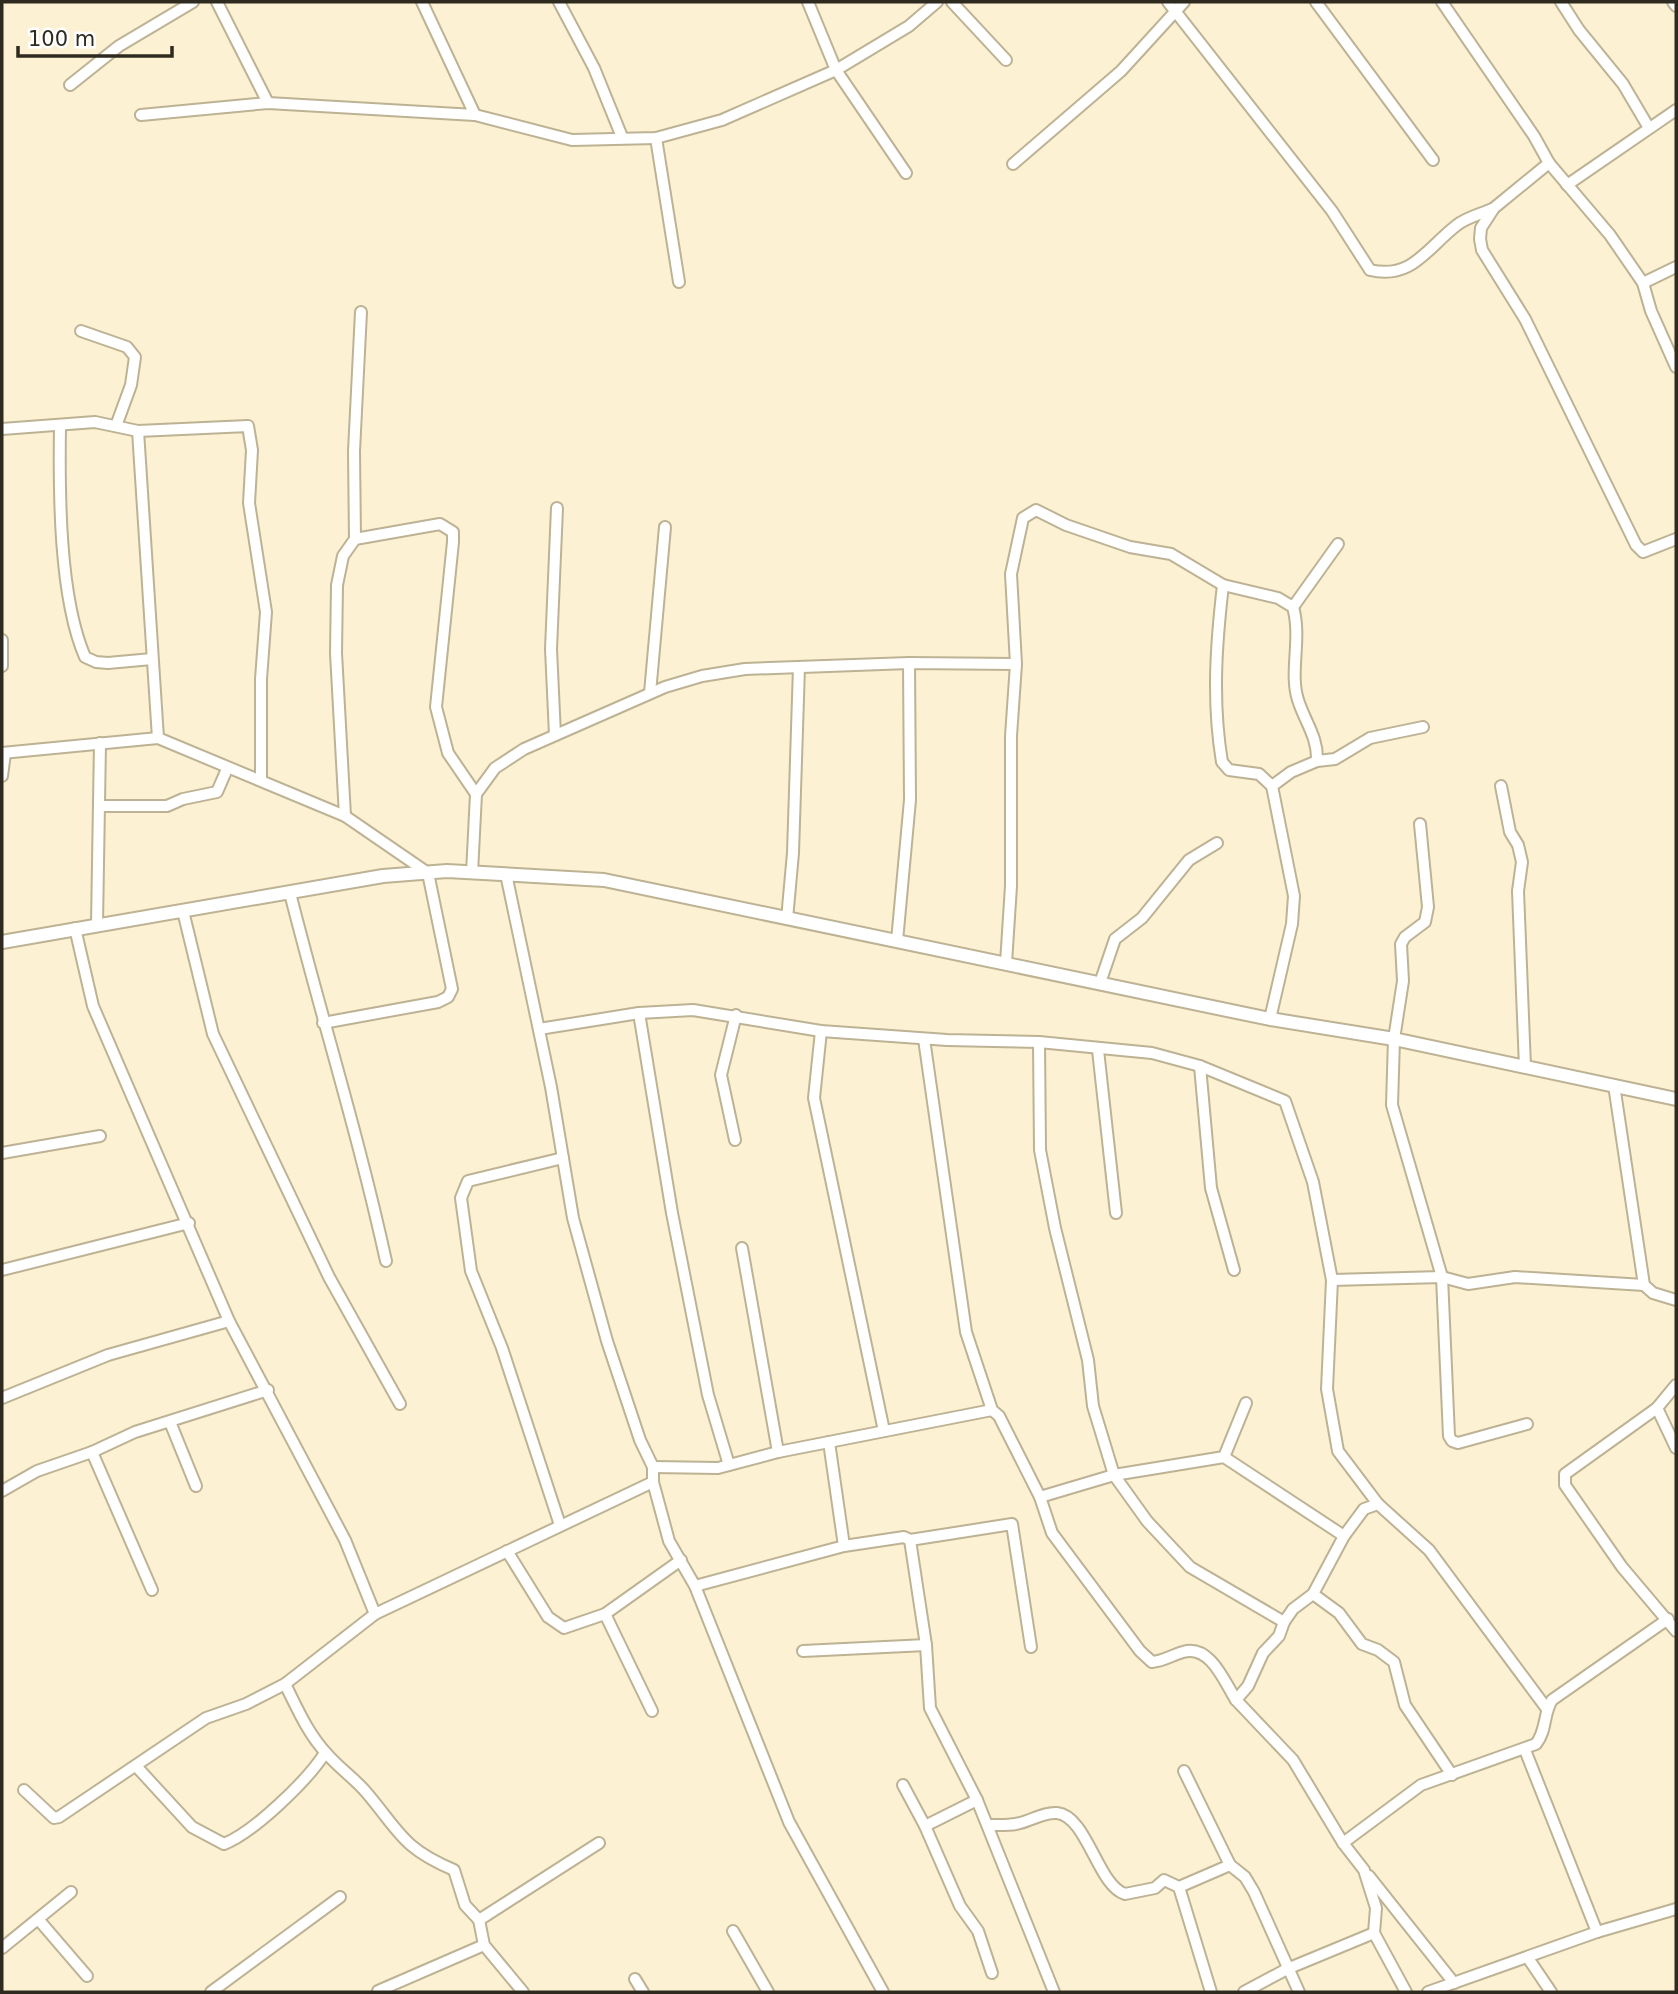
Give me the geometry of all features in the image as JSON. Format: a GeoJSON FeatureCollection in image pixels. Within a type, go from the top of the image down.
{"type":"FeatureCollection","features":[{"type":"Feature","properties":{"kind":"street"},"geometry":{"type":"LineString","coordinates":[[70,85],[120,46],[194,2]]}},
{"type":"Feature","properties":{"kind":"street"},"geometry":{"type":"LineString","coordinates":[[217,2],[268,103]]}},
{"type":"Feature","properties":{"kind":"street"},"geometry":{"type":"LineString","coordinates":[[422,2],[475,115]]}},
{"type":"Feature","properties":{"kind":"street"},"geometry":{"type":"LineString","coordinates":[[559,2],[594,68],[622,137]]}},
{"type":"Feature","properties":{"kind":"street"},"geometry":{"type":"LineString","coordinates":[[808,2],[836,70],[906,173]]}},
{"type":"Feature","properties":{"kind":"street"},"geometry":{"type":"LineString","coordinates":[[141,115],[268,103],[475,115],[572,140],[656,138],[722,120],[836,70],[909,26],[937,2]]}},
{"type":"Feature","properties":{"kind":"street"},"geometry":{"type":"LineString","coordinates":[[953,2],[1006,60]]}},
{"type":"Feature","properties":{"kind":"street"},"geometry":{"type":"LineString","coordinates":[[1168,2],[1332,211],[1370,270],[1389,275],[1416,263],[1459,223],[1494,208],[1549,163]]}},
{"type":"Feature","properties":{"kind":"street"},"geometry":{"type":"LineString","coordinates":[[1013,164],[1121,71],[1184,2]]}},
{"type":"Feature","properties":{"kind":"street"},"geometry":{"type":"LineString","coordinates":[[1316,2],[1433,160]]}},
{"type":"Feature","properties":{"kind":"street"},"geometry":{"type":"LineString","coordinates":[[1442,2],[1534,136],[1549,163],[1610,235],[1643,283],[1651,311],[1676,367]]}},
{"type":"Feature","properties":{"kind":"street"},"geometry":{"type":"LineString","coordinates":[[1561,2],[1578,30],[1623,84],[1648,128]]}},
{"type":"Feature","properties":{"kind":"street"},"geometry":{"type":"LineString","coordinates":[[1673,2],[1676,6]]}},
{"type":"Feature","properties":{"kind":"street"},"geometry":{"type":"LineString","coordinates":[[1567,185],[1676,110]]}},
{"type":"Feature","properties":{"kind":"street"},"geometry":{"type":"LineString","coordinates":[[656,138],[679,282]]}},
{"type":"Feature","properties":{"kind":"street"},"geometry":{"type":"LineString","coordinates":[[1494,208],[1481,228],[1482,250],[1525,319],[1636,545],[1643,552],[1652,551],[1676,539]]}},
{"type":"Feature","properties":{"kind":"street"},"geometry":{"type":"LineString","coordinates":[[1643,283],[1676,267]]}},
{"type":"Feature","properties":{"kind":"street"},"geometry":{"type":"LineString","coordinates":[[345,816],[336,653],[337,585],[343,556],[355,539],[354,451],[361,312]]}},
{"type":"Feature","properties":{"kind":"street"},"geometry":{"type":"LineString","coordinates":[[81,331],[127,347],[135,357],[131,385],[116,426]]}},
{"type":"Feature","properties":{"kind":"street"},"geometry":{"type":"LineString","coordinates":[[2,429],[60,427],[95,422],[138,431],[248,426],[252,450],[249,503],[266,612],[261,679],[261,780]]}},
{"type":"Feature","properties":{"kind":"street"},"geometry":{"type":"LineString","coordinates":[[60,427],[61,518],[79,643],[85,657],[96,662],[152,659]]}},
{"type":"Feature","properties":{"kind":"street"},"geometry":{"type":"LineString","coordinates":[[138,431],[158,738]]}},
{"type":"Feature","properties":{"kind":"street"},"geometry":{"type":"LineString","coordinates":[[555,735],[551,649],[556,508]]}},
{"type":"Feature","properties":{"kind":"street"},"geometry":{"type":"LineString","coordinates":[[1006,963],[1011,886],[1011,736],[1016,664],[1011,574],[1023,518],[1036,510],[1066,525],[1130,547],[1171,554],[1223,585],[1278,598],[1293,607],[1298,624],[1297,698],[1318,744],[1317,761]]}},
{"type":"Feature","properties":{"kind":"street"},"geometry":{"type":"LineString","coordinates":[[355,539],[440,524],[453,532],[436,707],[448,753],[476,794]]}},
{"type":"Feature","properties":{"kind":"street"},"geometry":{"type":"LineString","coordinates":[[650,694],[666,527]]}},
{"type":"Feature","properties":{"kind":"street"},"geometry":{"type":"LineString","coordinates":[[1293,607],[1338,544]]}},
{"type":"Feature","properties":{"kind":"street"},"geometry":{"type":"LineString","coordinates":[[1223,585],[1215,664],[1222,762],[1229,770],[1259,774],[1272,786],[1294,896],[1292,924],[1270,1019]]}},
{"type":"Feature","properties":{"kind":"street"},"geometry":{"type":"LineString","coordinates":[[2,640],[2,666]]}},
{"type":"Feature","properties":{"kind":"street"},"geometry":{"type":"LineString","coordinates":[[472,873],[476,794],[504,760],[650,694],[702,676],[745,669],[909,663],[1016,664]]}},
{"type":"Feature","properties":{"kind":"street"},"geometry":{"type":"LineString","coordinates":[[897,942],[910,800],[909,663]]}},
{"type":"Feature","properties":{"kind":"street"},"geometry":{"type":"LineString","coordinates":[[787,919],[793,840],[799,667]]}},
{"type":"Feature","properties":{"kind":"street"},"geometry":{"type":"LineString","coordinates":[[1272,786],[1291,772],[1317,761],[1335,759],[1370,738],[1423,727]]}},
{"type":"Feature","properties":{"kind":"street"},"geometry":{"type":"LineString","coordinates":[[2,776],[3,753],[158,738],[345,816],[428,873],[452,989],[448,997],[438,1002],[323,1023]]}},
{"type":"Feature","properties":{"kind":"street"},"geometry":{"type":"LineString","coordinates":[[97,924],[100,743]]}},
{"type":"Feature","properties":{"kind":"street"},"geometry":{"type":"LineString","coordinates":[[99,806],[167,806],[183,799],[217,792],[227,769]]}},
{"type":"Feature","properties":{"kind":"street"},"geometry":{"type":"LineString","coordinates":[[1501,786],[1510,832],[1518,845],[1522,862],[1518,891],[1525,1068]]}},
{"type":"Feature","properties":{"kind":"street"},"geometry":{"type":"LineString","coordinates":[[1420,824],[1428,907],[1425,922],[1405,937],[1401,944],[1403,981],[1394,1039],[1392,1104],[1442,1277],[1451,1441],[1458,1443],[1527,1424]]}},
{"type":"Feature","properties":{"kind":"street"},"geometry":{"type":"LineString","coordinates":[[1100,983],[1115,939],[1142,918],[1189,860],[1217,844]]}},
{"type":"Feature","properties":{"kind":"street"},"geometry":{"type":"LineString","coordinates":[[2,942],[383,876],[472,873],[604,880],[1270,1019],[1394,1039],[1676,1099]]}},
{"type":"Feature","properties":{"kind":"street"},"geometry":{"type":"LineString","coordinates":[[506,874],[539,1028],[573,1218],[607,1341],[640,1440],[653,1467],[653,1482],[669,1541],[695,1586],[789,1822],[883,1992]]}},
{"type":"Feature","properties":{"kind":"street"},"geometry":{"type":"LineString","coordinates":[[290,893],[323,1023],[369,1184],[386,1261]]}},
{"type":"Feature","properties":{"kind":"street"},"geometry":{"type":"LineString","coordinates":[[183,911],[213,1034],[317,1253],[400,1404]]}},
{"type":"Feature","properties":{"kind":"street"},"geometry":{"type":"LineString","coordinates":[[75,928],[93,1006],[229,1321],[268,1390],[345,1540],[375,1614]]}},
{"type":"Feature","properties":{"kind":"street"},"geometry":{"type":"LineString","coordinates":[[539,1028],[639,1013],[693,1010],[821,1031],[924,1039],[1039,1042],[1098,1050],[1152,1053],[1200,1066],[1285,1101],[1313,1182],[1332,1280],[1327,1389],[1338,1451],[1378,1504],[1419,1538],[1547,1709]]}},
{"type":"Feature","properties":{"kind":"street"},"geometry":{"type":"LineString","coordinates":[[639,1013],[672,1213],[708,1395],[729,1465]]}},
{"type":"Feature","properties":{"kind":"street"},"geometry":{"type":"LineString","coordinates":[[735,1139],[721,1075],[736,1015]]}},
{"type":"Feature","properties":{"kind":"street"},"geometry":{"type":"LineString","coordinates":[[821,1031],[814,1098],[884,1431]]}},
{"type":"Feature","properties":{"kind":"street"},"geometry":{"type":"LineString","coordinates":[[924,1039],[966,1332],[992,1410],[999,1416],[1040,1497],[1052,1533],[1140,1651],[1152,1662],[1161,1662],[1184,1651],[1199,1651],[1209,1657],[1236,1699],[1293,1760],[1343,1843],[1454,1983]]}},
{"type":"Feature","properties":{"kind":"street"},"geometry":{"type":"LineString","coordinates":[[1039,1042],[1040,1150],[1055,1228],[1088,1360],[1093,1406],[1114,1475],[1147,1521],[1190,1567],[1283,1622]]}},
{"type":"Feature","properties":{"kind":"street"},"geometry":{"type":"LineString","coordinates":[[1098,1050],[1116,1213]]}},
{"type":"Feature","properties":{"kind":"street"},"geometry":{"type":"LineString","coordinates":[[1200,1066],[1211,1188],[1234,1270]]}},
{"type":"Feature","properties":{"kind":"street"},"geometry":{"type":"LineString","coordinates":[[1614,1085],[1644,1285]]}},
{"type":"Feature","properties":{"kind":"street"},"geometry":{"type":"LineString","coordinates":[[2,1153],[100,1136]]}},
{"type":"Feature","properties":{"kind":"street"},"geometry":{"type":"LineString","coordinates":[[560,1524],[502,1348],[471,1271],[461,1198],[468,1181],[563,1158]]}},
{"type":"Feature","properties":{"kind":"street"},"geometry":{"type":"LineString","coordinates":[[2,1270],[188,1223]]}},
{"type":"Feature","properties":{"kind":"street"},"geometry":{"type":"LineString","coordinates":[[742,1248],[778,1452]]}},
{"type":"Feature","properties":{"kind":"street"},"geometry":{"type":"LineString","coordinates":[[1332,1280],[1442,1277],[1468,1284],[1515,1277],[1644,1285],[1653,1293],[1676,1300]]}},
{"type":"Feature","properties":{"kind":"street"},"geometry":{"type":"LineString","coordinates":[[2,1398],[108,1355],[229,1321]]}},
{"type":"Feature","properties":{"kind":"street"},"geometry":{"type":"LineString","coordinates":[[1676,1385],[1657,1408],[1618,1439],[1565,1474],[1565,1485],[1622,1567],[1676,1631]]}},
{"type":"Feature","properties":{"kind":"street"},"geometry":{"type":"LineString","coordinates":[[2,1491],[37,1471],[92,1452],[135,1432],[268,1390]]}},
{"type":"Feature","properties":{"kind":"street"},"geometry":{"type":"LineString","coordinates":[[1224,1457],[1246,1403]]}},
{"type":"Feature","properties":{"kind":"street"},"geometry":{"type":"LineString","coordinates":[[1657,1408],[1676,1448]]}},
{"type":"Feature","properties":{"kind":"street"},"geometry":{"type":"LineString","coordinates":[[653,1467],[718,1468],[778,1452],[992,1410]]}},
{"type":"Feature","properties":{"kind":"street"},"geometry":{"type":"LineString","coordinates":[[170,1422],[196,1486]]}},
{"type":"Feature","properties":{"kind":"street"},"geometry":{"type":"LineString","coordinates":[[829,1442],[844,1546]]}},
{"type":"Feature","properties":{"kind":"street"},"geometry":{"type":"LineString","coordinates":[[92,1452],[152,1590]]}},
{"type":"Feature","properties":{"kind":"street"},"geometry":{"type":"LineString","coordinates":[[1040,1497],[1114,1475],[1224,1457],[1344,1536]]}},
{"type":"Feature","properties":{"kind":"street"},"geometry":{"type":"LineString","coordinates":[[24,1790],[54,1818],[206,1718],[263,1697],[285,1684],[375,1614],[653,1482]]}},
{"type":"Feature","properties":{"kind":"street"},"geometry":{"type":"LineString","coordinates":[[1236,1699],[1248,1686],[1263,1653],[1279,1636],[1283,1622],[1293,1609],[1313,1594],[1344,1536],[1364,1508],[1378,1504]]}},
{"type":"Feature","properties":{"kind":"street"},"geometry":{"type":"LineString","coordinates":[[695,1586],[844,1546],[1012,1524],[1031,1647]]}},
{"type":"Feature","properties":{"kind":"street"},"geometry":{"type":"LineString","coordinates":[[910,1539],[926,1645],[930,1708],[988,1825],[1054,1992]]}},
{"type":"Feature","properties":{"kind":"street"},"geometry":{"type":"LineString","coordinates":[[506,1551],[548,1617],[565,1629],[605,1614],[681,1560]]}},
{"type":"Feature","properties":{"kind":"street"},"geometry":{"type":"LineString","coordinates":[[1313,1594],[1339,1612],[1362,1644],[1378,1650],[1394,1662],[1405,1705],[1452,1775]]}},
{"type":"Feature","properties":{"kind":"street"},"geometry":{"type":"LineString","coordinates":[[605,1614],[652,1711]]}},
{"type":"Feature","properties":{"kind":"street"},"geometry":{"type":"LineString","coordinates":[[1343,1843],[1421,1786],[1536,1744],[1543,1735],[1547,1709],[1552,1700],[1668,1619]]}},
{"type":"Feature","properties":{"kind":"street"},"geometry":{"type":"LineString","coordinates":[[803,1651],[926,1645]]}},
{"type":"Feature","properties":{"kind":"street"},"geometry":{"type":"LineString","coordinates":[[285,1684],[304,1723],[325,1753],[366,1792],[382,1816],[422,1856],[454,1870],[464,1905],[479,1920],[484,1945],[523,1992]]}},
{"type":"Feature","properties":{"kind":"street"},"geometry":{"type":"LineString","coordinates":[[1525,1750],[1597,1932]]}},
{"type":"Feature","properties":{"kind":"street"},"geometry":{"type":"LineString","coordinates":[[136,1766],[192,1827],[224,1844],[241,1837],[309,1774],[325,1753]]}},
{"type":"Feature","properties":{"kind":"street"},"geometry":{"type":"LineString","coordinates":[[1184,1771],[1230,1865],[1245,1877],[1254,1892],[1298,1992]]}},
{"type":"Feature","properties":{"kind":"street"},"geometry":{"type":"LineString","coordinates":[[903,1785],[925,1826],[960,1906],[978,1931],[992,1973]]}},
{"type":"Feature","properties":{"kind":"street"},"geometry":{"type":"LineString","coordinates":[[925,1826],[977,1800]]}},
{"type":"Feature","properties":{"kind":"street"},"geometry":{"type":"LineString","coordinates":[[988,1825],[1018,1824],[1047,1813],[1059,1813],[1073,1824],[1119,1892],[1125,1894],[1155,1888],[1164,1880],[1178,1887],[1211,1992]]}},
{"type":"Feature","properties":{"kind":"street"},"geometry":{"type":"LineString","coordinates":[[479,1920],[599,1843]]}},
{"type":"Feature","properties":{"kind":"street"},"geometry":{"type":"LineString","coordinates":[[1178,1887],[1230,1865]]}},
{"type":"Feature","properties":{"kind":"street"},"geometry":{"type":"LineString","coordinates":[[1364,1870],[1376,1908],[1374,1933],[1406,1992]]}},
{"type":"Feature","properties":{"kind":"street"},"geometry":{"type":"LineString","coordinates":[[2,1948],[71,1892]]}},
{"type":"Feature","properties":{"kind":"street"},"geometry":{"type":"LineString","coordinates":[[211,1992],[340,1897]]}},
{"type":"Feature","properties":{"kind":"street"},"geometry":{"type":"LineString","coordinates":[[1428,1992],[1597,1932],[1676,1909]]}},
{"type":"Feature","properties":{"kind":"street"},"geometry":{"type":"LineString","coordinates":[[38,1919],[87,1976]]}},
{"type":"Feature","properties":{"kind":"street"},"geometry":{"type":"LineString","coordinates":[[733,1931],[768,1992]]}},
{"type":"Feature","properties":{"kind":"street"},"geometry":{"type":"LineString","coordinates":[[1244,1992],[1287,1969],[1374,1933]]}},
{"type":"Feature","properties":{"kind":"street"},"geometry":{"type":"LineString","coordinates":[[378,1991],[484,1945]]}},
{"type":"Feature","properties":{"kind":"street"},"geometry":{"type":"LineString","coordinates":[[1528,1958],[1551,1992]]}},
{"type":"Feature","properties":{"kind":"street"},"geometry":{"type":"LineString","coordinates":[[635,1979],[643,1992]]}}]}
